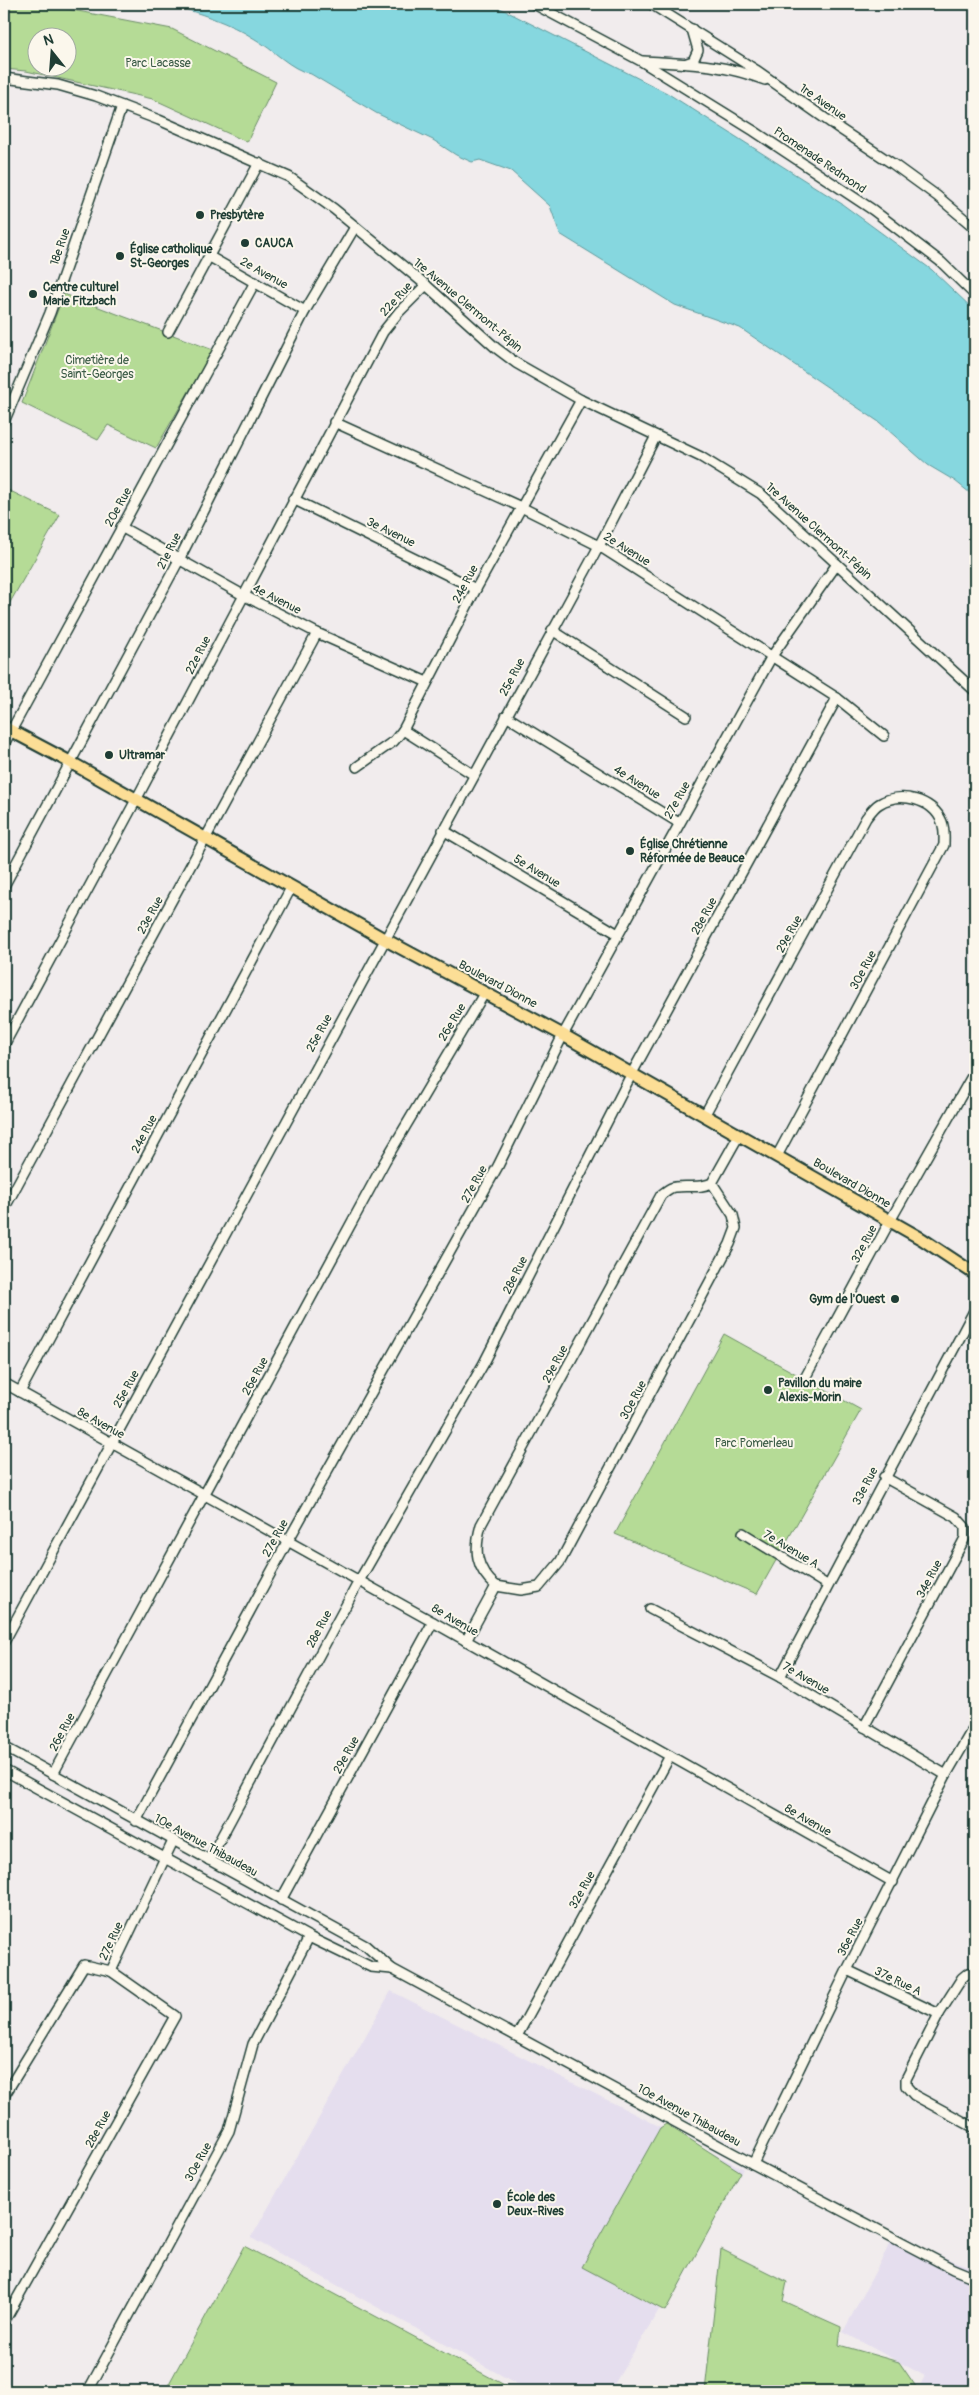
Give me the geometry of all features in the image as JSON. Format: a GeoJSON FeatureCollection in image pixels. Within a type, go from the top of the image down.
{"type":"FeatureCollection","features":[{"type":"Feature","properties":{"kind":"main road","name":"Boulevard Dionne"},"geometry":{"type":"LineString","coordinates":[[7,729],[70,762],[291,888],[563,1035],[942,1250],[975,1274]]}},
{"type":"Feature","properties":{"kind":"street","name":"Promenade Redmond"},"geometry":{"type":"LineString","coordinates":[[534,4],[641,61],[732,117],[873,210],[940,262],[975,294]]}},
{"type":"Feature","properties":{"kind":"street","name":"1re Avenue"},"geometry":{"type":"LineString","coordinates":[[650,4],[692,29],[893,164],[937,196],[975,228]]}},
{"type":"Feature","properties":{"kind":"street"},"geometry":{"type":"LineString","coordinates":[[684,64],[694,61],[698,50],[692,29]]}},
{"type":"Feature","properties":{"kind":"street","name":"Promenade Redmond"},"geometry":{"type":"LineString","coordinates":[[641,61],[710,64],[730,68],[777,85]]}},
{"type":"Feature","properties":{"kind":"street","name":"1re Avenue Clermont-Pépin"},"geometry":{"type":"LineString","coordinates":[[4,78],[58,85],[96,96],[259,162],[289,177],[314,193],[426,285],[496,348],[533,374],[581,400],[701,457],[748,485],[774,505],[975,691]]}},
{"type":"Feature","properties":{"kind":"street","name":"18e Rue"},"geometry":{"type":"LineString","coordinates":[[4,422],[50,313],[122,106]]}},
{"type":"Feature","properties":{"kind":"street"},"geometry":{"type":"LineString","coordinates":[[168,332],[210,257],[259,162]]}},
{"type":"Feature","properties":{"kind":"street","name":"21e Rue"},"geometry":{"type":"LineString","coordinates":[[4,886],[179,560],[305,310],[356,227]]}},
{"type":"Feature","properties":{"kind":"street","name":"2e Avenue"},"geometry":{"type":"LineString","coordinates":[[210,257],[305,310]]}},
{"type":"Feature","properties":{"kind":"street","name":"20e Rue"},"geometry":{"type":"LineString","coordinates":[[4,744],[7,729],[121,527],[255,282]]}},
{"type":"Feature","properties":{"kind":"street","name":"22e Rue"},"geometry":{"type":"LineString","coordinates":[[4,1045],[136,800],[383,332],[399,312],[426,285]]}},
{"type":"Feature","properties":{"kind":"street","name":"24e Rue"},"geometry":{"type":"LineString","coordinates":[[357,767],[394,741],[404,730],[476,590],[581,400]]}},
{"type":"Feature","properties":{"kind":"street","name":"2e Avenue"},"geometry":{"type":"LineString","coordinates":[[334,422],[521,507],[599,546],[837,698],[884,736]]}},
{"type":"Feature","properties":{"kind":"street","name":"25e Rue"},"geometry":{"type":"LineString","coordinates":[[4,1642],[442,830],[599,546],[656,436]]}},
{"type":"Feature","properties":{"kind":"street","name":"3e Avenue"},"geometry":{"type":"LineString","coordinates":[[294,499],[476,590]]}},
{"type":"Feature","properties":{"kind":"street","name":"4e Avenue"},"geometry":{"type":"LineString","coordinates":[[121,527],[243,595],[317,633],[427,682]]}},
{"type":"Feature","properties":{"kind":"street","name":"27e Rue"},"geometry":{"type":"LineString","coordinates":[[136,1821],[288,1541],[498,1166],[563,1035],[772,656],[837,564]]}},
{"type":"Feature","properties":{"kind":"street"},"geometry":{"type":"LineString","coordinates":[[552,630],[686,716]]}},
{"type":"Feature","properties":{"kind":"street","name":"23e Rue"},"geometry":{"type":"LineString","coordinates":[[4,1209],[317,633]]}},
{"type":"Feature","properties":{"kind":"street","name":"28e Rue"},"geometry":{"type":"LineString","coordinates":[[209,1860],[359,1581],[484,1363],[631,1075],[837,698]]}},
{"type":"Feature","properties":{"kind":"street","name":"4e Avenue"},"geometry":{"type":"LineString","coordinates":[[506,716],[679,823]]}},
{"type":"Feature","properties":{"kind":"street"},"geometry":{"type":"LineString","coordinates":[[404,730],[474,775]]}},
{"type":"Feature","properties":{"kind":"street","name":"29e Rue"},"geometry":{"type":"LineString","coordinates":[[704,1116],[866,818],[880,803],[891,799],[920,800]]}},
{"type":"Feature","properties":{"kind":"street","name":"30e Rue"},"geometry":{"type":"LineString","coordinates":[[777,1156],[944,846],[942,822],[938,813],[920,800]]}},
{"type":"Feature","properties":{"kind":"street","name":"5e Avenue"},"geometry":{"type":"LineString","coordinates":[[442,830],[618,934]]}},
{"type":"Feature","properties":{"kind":"street","name":"24e Rue"},"geometry":{"type":"LineString","coordinates":[[20,1392],[291,888]]}},
{"type":"Feature","properties":{"kind":"street","name":"26e Rue"},"geometry":{"type":"LineString","coordinates":[[53,1774],[385,1160],[485,992]]}},
{"type":"Feature","properties":{"kind":"street","name":"32e Rue"},"geometry":{"type":"LineString","coordinates":[[806,1378],[890,1221],[975,1070]]}},
{"type":"Feature","properties":{"kind":"street"},"geometry":{"type":"LineString","coordinates":[[712,1183],[739,1135]]}},
{"type":"Feature","properties":{"kind":"street","name":"29e Rue"},"geometry":{"type":"LineString","coordinates":[[496,1586],[486,1577],[477,1562],[476,1543],[481,1525],[661,1195],[674,1187],[704,1187],[712,1183]]}},
{"type":"Feature","properties":{"kind":"street","name":"30e Rue"},"geometry":{"type":"LineString","coordinates":[[496,1586],[521,1590],[539,1587],[560,1562],[574,1536],[730,1244],[736,1228],[733,1215],[712,1183]]}},
{"type":"Feature","properties":{"kind":"street","name":"33e Rue"},"geometry":{"type":"LineString","coordinates":[[780,1677],[884,1477],[975,1309]]}},
{"type":"Feature","properties":{"kind":"street","name":"8e Avenue"},"geometry":{"type":"LineString","coordinates":[[4,1383],[433,1622],[893,1882]]}},
{"type":"Feature","properties":{"kind":"street","name":"34e Rue"},"geometry":{"type":"LineString","coordinates":[[864,1727],[965,1538],[965,1527],[956,1517],[884,1477]]}},
{"type":"Feature","properties":{"kind":"street","name":"7e Avenue A"},"geometry":{"type":"LineString","coordinates":[[743,1533],[827,1585]]}},
{"type":"Feature","properties":{"kind":"street"},"geometry":{"type":"LineString","coordinates":[[466,1641],[496,1586]]}},
{"type":"Feature","properties":{"kind":"street","name":"7e Avenue"},"geometry":{"type":"LineString","coordinates":[[650,1609],[780,1677],[946,1775]]}},
{"type":"Feature","properties":{"kind":"street","name":"29e Rue"},"geometry":{"type":"LineString","coordinates":[[281,1900],[433,1622]]}},
{"type":"Feature","properties":{"kind":"street","name":"36e Rue"},"geometry":{"type":"LineString","coordinates":[[753,2164],[847,1970],[946,1775],[975,1724]]}},
{"type":"Feature","properties":{"kind":"street","name":"10e Avenue Thibaudeau"},"geometry":{"type":"LineString","coordinates":[[4,1748],[366,1946],[392,1969],[753,2164],[953,2269],[975,2278]]}},
{"type":"Feature","properties":{"kind":"street","name":"32e Rue"},"geometry":{"type":"LineString","coordinates":[[517,2036],[670,1756]]}},
{"type":"Feature","properties":{"kind":"street","name":"10e Avenue Thibaudeau"},"geometry":{"type":"LineString","coordinates":[[4,1770],[309,1936],[371,1967],[392,1969]]}},
{"type":"Feature","properties":{"kind":"street","name":"27e Rue"},"geometry":{"type":"LineString","coordinates":[[4,2096],[84,1965],[111,1971],[173,1840]]}},
{"type":"Feature","properties":{"kind":"street","name":"30e Rue"},"geometry":{"type":"LineString","coordinates":[[88,2391],[229,2131],[253,2044],[309,1936]]}},
{"type":"Feature","properties":{"kind":"street","name":"37e Rue A"},"geometry":{"type":"LineString","coordinates":[[847,1970],[939,2014]]}},
{"type":"Feature","properties":{"kind":"street","name":"28e Rue"},"geometry":{"type":"LineString","coordinates":[[4,2322],[175,2016],[111,1971]]}},
{"type":"Feature","properties":{"kind":"street"},"geometry":{"type":"LineString","coordinates":[[975,1973],[968,1973],[962,1978],[939,2014],[906,2079],[906,2086],[914,2095],[975,2128]]}},
{"type":"Feature","properties":{"kind":"shaded area","name":"École des Deux-Rives"},"geometry":{"type":"Polygon","coordinates":[[[391,1991],[744,2169],[610,2391],[530,2391],[251,2238],[391,1991]]]}},
{"type":"Feature","properties":{"kind":"shaded area"},"geometry":{"type":"Polygon","coordinates":[[[893,2238],[975,2269],[975,2391],[917,2391],[925,2376],[843,2332],[893,2238]]]}},
{"type":"Feature","properties":{"kind":"green space","name":"Parc Lacasse"},"geometry":{"type":"Polygon","coordinates":[[[4,4],[41,4],[172,29],[276,82],[247,142],[153,99],[58,78],[78,78],[78,28],[28,28],[28,71],[4,69],[4,4]]]}},
{"type":"Feature","properties":{"kind":"green space","name":"Cimetière de Saint-Georges"},"geometry":{"type":"Polygon","coordinates":[[[64,294],[213,350],[156,448],[108,425],[98,440],[22,403],[64,294]]]}},
{"type":"Feature","properties":{"kind":"green space"},"geometry":{"type":"Polygon","coordinates":[[[4,488],[60,515],[4,613],[4,488]]]}},
{"type":"Feature","properties":{"kind":"green space","name":"Parc Pomerleau"},"geometry":{"type":"Polygon","coordinates":[[[724,1334],[861,1410],[757,1594],[615,1534],[724,1334]]]}},
{"type":"Feature","properties":{"kind":"green space"},"geometry":{"type":"Polygon","coordinates":[[[666,2124],[741,2172],[665,2311],[582,2267],[660,2128],[666,2124]]]}},
{"type":"Feature","properties":{"kind":"green space"},"geometry":{"type":"Polygon","coordinates":[[[244,2246],[510,2388],[509,2391],[165,2391],[244,2246]]]}},
{"type":"Feature","properties":{"kind":"green space"},"geometry":{"type":"Polygon","coordinates":[[[721,2249],[787,2282],[783,2301],[841,2327],[839,2345],[899,2362],[919,2391],[705,2391],[721,2249]]]}},
{"type":"Feature","properties":{"kind":"water"},"geometry":{"type":"Polygon","coordinates":[[[169,4],[492,4],[667,93],[842,204],[932,270],[975,311],[975,497],[955,481],[928,465],[879,422],[740,328],[675,305],[560,234],[550,206],[511,171],[480,160],[472,162],[456,155],[433,140],[376,113],[311,74],[296,68],[245,33],[213,18],[169,4]]]}},
{"type":"Feature","properties":{"kind":"place","name":"Presbytère"},"geometry":{"type":"Point","coordinates":[200,215]}},
{"type":"Feature","properties":{"kind":"place","name":"CAUCA"},"geometry":{"type":"Point","coordinates":[245,243]}},
{"type":"Feature","properties":{"kind":"place","name":"Église catholique St-Georges"},"geometry":{"type":"Point","coordinates":[120,256]}},
{"type":"Feature","properties":{"kind":"place","name":"Centre culturel Marie Fitzbach"},"geometry":{"type":"Point","coordinates":[33,294]}},
{"type":"Feature","properties":{"kind":"place","name":"Ultramar"},"geometry":{"type":"Point","coordinates":[109,755]}},
{"type":"Feature","properties":{"kind":"place","name":"Église Chrétienne Réformée de Beauce"},"geometry":{"type":"Point","coordinates":[630,851]}},
{"type":"Feature","properties":{"kind":"place","name":"Gym de l'Ouest"},"geometry":{"type":"Point","coordinates":[895,1299]}},
{"type":"Feature","properties":{"kind":"place","name":"Pavillon du maire Alexis-Morin"},"geometry":{"type":"Point","coordinates":[768,1390]}},
{"type":"Feature","properties":{"kind":"place","name":"École des Deux-Rives"},"geometry":{"type":"Point","coordinates":[497,2204]}}]}
